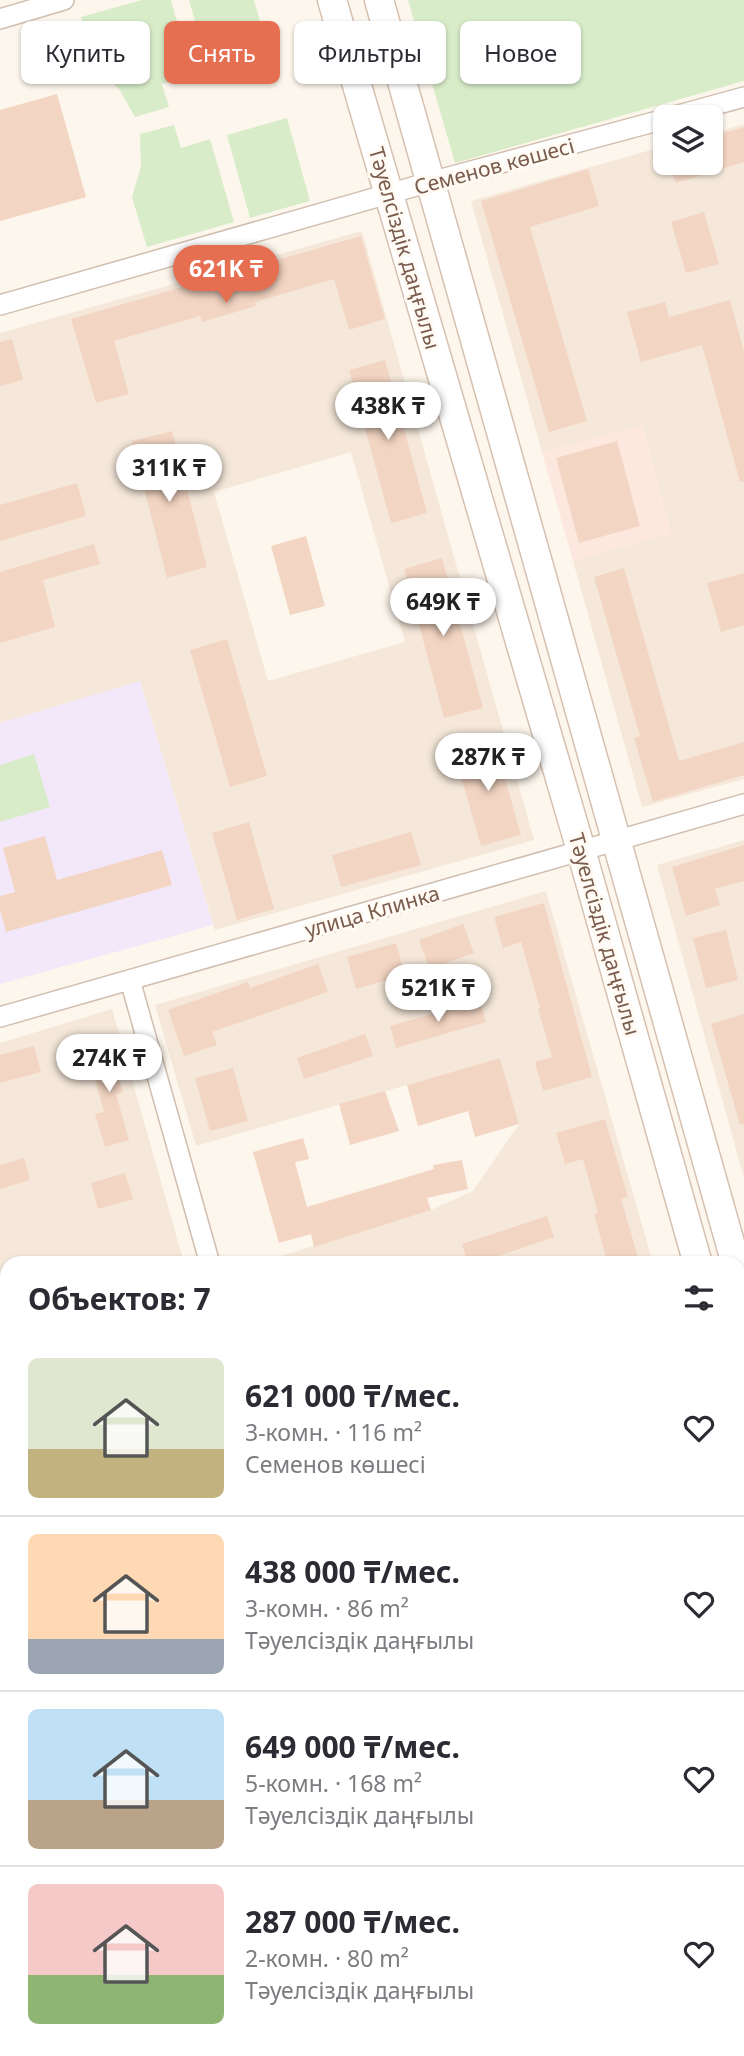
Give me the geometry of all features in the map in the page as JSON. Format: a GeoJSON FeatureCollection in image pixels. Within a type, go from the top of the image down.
{"type":"FeatureCollection","features":[{"type":"Feature","properties":{"kind":"street"},"geometry":{"type":"LineString","coordinates":[[0,19],[64,0]]}},
{"type":"Feature","properties":{"kind":"street","name":"Тәуелсіздік даңғылы"},"geometry":{"type":"LineString","coordinates":[[332,0],[581,850],[696,1256]]}},
{"type":"Feature","properties":{"kind":"street","name":"Тәуелсіздік даңғылы"},"geometry":{"type":"LineString","coordinates":[[379,0],[734,1256]]}},
{"type":"Feature","properties":{"kind":"street"},"geometry":{"type":"LineString","coordinates":[[715,105],[744,97]]}},
{"type":"Feature","properties":{"kind":"street","name":"Семенов көшесі"},"geometry":{"type":"LineString","coordinates":[[0,305],[430,182],[653,122]]}},
{"type":"Feature","properties":{"kind":"street","name":"улица Клинка"},"geometry":{"type":"LineString","coordinates":[[0,1017],[744,804]]}},
{"type":"Feature","properties":{"kind":"street"},"geometry":{"type":"LineString","coordinates":[[130,980],[207,1256]]}},
{"type":"Feature","properties":{"kind":"shaded area"},"geometry":{"type":"Polygon","coordinates":[[[744,124],[744,779],[642,807],[573,561],[671,533],[643,426],[542,452],[471,201],[653,149],[653,175],[723,175],[723,130],[744,124]]]}},
{"type":"Feature","properties":{"kind":"shaded area"},"geometry":{"type":"Polygon","coordinates":[[[362,231],[534,840],[215,930],[140,682],[0,723],[0,333],[362,231]],[[351,452],[214,492],[268,681],[405,642],[351,452]]]}},
{"type":"Feature","properties":{"kind":"shaded area"},"geometry":{"type":"Polygon","coordinates":[[[643,425],[671,533],[573,561],[542,452],[643,425]]]}},
{"type":"Feature","properties":{"kind":"shaded area"},"geometry":{"type":"Polygon","coordinates":[[[140,681],[213,925],[0,984],[0,723],[140,681]]]}},
{"type":"Feature","properties":{"kind":"shaded area"},"geometry":{"type":"Polygon","coordinates":[[[744,840],[744,1178],[657,865],[744,840]]]}},
{"type":"Feature","properties":{"kind":"shaded area"},"geometry":{"type":"Polygon","coordinates":[[[546,891],[651,1256],[281,1256],[431,1210],[473,1191],[519,1124],[500,1058],[196,1146],[155,1005],[546,891]]]}},
{"type":"Feature","properties":{"kind":"shaded area"},"geometry":{"type":"Polygon","coordinates":[[[112,1009],[182,1256],[0,1256],[0,1043],[112,1009]]]}},
{"type":"Feature","properties":{"kind":"green space"},"geometry":{"type":"Polygon","coordinates":[[[142,0],[171,0],[177,21],[164,21],[162,84],[169,107],[135,117],[113,84],[150,84],[150,21],[82,21],[81,17],[142,0]]]}},
{"type":"Feature","properties":{"kind":"green space"},"geometry":{"type":"Polygon","coordinates":[[[189,0],[254,0],[260,21],[195,21],[189,0]]]}},
{"type":"Feature","properties":{"kind":"green space"},"geometry":{"type":"Polygon","coordinates":[[[408,0],[744,0],[744,81],[455,163],[432,84],[446,84],[446,21],[414,21],[408,0]]]}},
{"type":"Feature","properties":{"kind":"green space"},"geometry":{"type":"Polygon","coordinates":[[[287,118],[310,201],[250,218],[227,135],[287,118]]]}},
{"type":"Feature","properties":{"kind":"green space"},"geometry":{"type":"Polygon","coordinates":[[[174,125],[181,148],[210,139],[234,222],[147,247],[132,197],[141,166],[140,134],[174,125]]]}},
{"type":"Feature","properties":{"kind":"green space"},"geometry":{"type":"Polygon","coordinates":[[[34,754],[50,807],[0,822],[0,765],[34,754]]]}},
{"type":"Feature","properties":{"kind":"building"},"geometry":{"type":"Polygon","coordinates":[[[57,94],[86,197],[0,221],[0,110],[57,94]]]}},
{"type":"Feature","properties":{"kind":"building"},"geometry":{"type":"Polygon","coordinates":[[[744,127],[744,162],[723,168],[723,133],[744,127]]]}},
{"type":"Feature","properties":{"kind":"building"},"geometry":{"type":"Polygon","coordinates":[[[588,169],[599,206],[530,227],[587,421],[549,432],[481,201],[588,169]]]}},
{"type":"Feature","properties":{"kind":"building"},"geometry":{"type":"Polygon","coordinates":[[[673,175],[702,175],[676,183],[673,175]]]}},
{"type":"Feature","properties":{"kind":"building"},"geometry":{"type":"Polygon","coordinates":[[[704,212],[719,264],[686,273],[671,222],[704,212]]]}},
{"type":"Feature","properties":{"kind":"building"},"geometry":{"type":"Polygon","coordinates":[[[361,236],[385,319],[349,330],[334,279],[255,302],[256,306],[202,322],[200,316],[114,341],[129,394],[96,403],[71,319],[361,236]]]}},
{"type":"Feature","properties":{"kind":"building"},"geometry":{"type":"Polygon","coordinates":[[[730,300],[744,352],[744,481],[740,482],[702,345],[641,362],[627,312],[665,302],[669,317],[730,300]]]}},
{"type":"Feature","properties":{"kind":"building"},"geometry":{"type":"Polygon","coordinates":[[[12,339],[23,380],[0,386],[0,342],[12,339]]]}},
{"type":"Feature","properties":{"kind":"building"},"geometry":{"type":"Polygon","coordinates":[[[385,360],[427,513],[391,523],[349,370],[385,360]]]}},
{"type":"Feature","properties":{"kind":"building"},"geometry":{"type":"Polygon","coordinates":[[[172,431],[207,567],[167,578],[132,441],[172,431]]]}},
{"type":"Feature","properties":{"kind":"building"},"geometry":{"type":"Polygon","coordinates":[[[617,441],[640,526],[579,543],[556,458],[617,441]]]}},
{"type":"Feature","properties":{"kind":"building"},"geometry":{"type":"Polygon","coordinates":[[[77,483],[86,516],[0,541],[0,505],[77,483]]]}},
{"type":"Feature","properties":{"kind":"building"},"geometry":{"type":"Polygon","coordinates":[[[306,536],[325,606],[290,615],[271,546],[306,536]]]}},
{"type":"Feature","properties":{"kind":"building"},"geometry":{"type":"Polygon","coordinates":[[[94,544],[100,564],[43,580],[55,627],[0,643],[0,572],[94,544]]]}},
{"type":"Feature","properties":{"kind":"building"},"geometry":{"type":"Polygon","coordinates":[[[442,558],[483,708],[444,718],[404,569],[442,558]]]}},
{"type":"Feature","properties":{"kind":"building"},"geometry":{"type":"Polygon","coordinates":[[[624,568],[679,761],[744,742],[744,775],[653,802],[634,738],[640,736],[594,577],[624,568]]]}},
{"type":"Feature","properties":{"kind":"building"},"geometry":{"type":"Polygon","coordinates":[[[744,573],[744,625],[721,632],[707,583],[744,573]]]}},
{"type":"Feature","properties":{"kind":"building"},"geometry":{"type":"Polygon","coordinates":[[[227,639],[267,776],[230,787],[190,650],[227,639]]]}},
{"type":"Feature","properties":{"kind":"building"},"geometry":{"type":"Polygon","coordinates":[[[494,740],[521,835],[481,846],[454,752],[494,740]]]}},
{"type":"Feature","properties":{"kind":"building"},"geometry":{"type":"Polygon","coordinates":[[[249,822],[274,909],[237,920],[212,833],[249,822]]]}},
{"type":"Feature","properties":{"kind":"building"},"geometry":{"type":"Polygon","coordinates":[[[411,832],[421,865],[341,887],[332,855],[411,832]]]}},
{"type":"Feature","properties":{"kind":"building"},"geometry":{"type":"Polygon","coordinates":[[[45,836],[57,880],[162,850],[172,885],[6,932],[0,910],[0,896],[15,892],[3,848],[45,836]]]}},
{"type":"Feature","properties":{"kind":"building"},"geometry":{"type":"Polygon","coordinates":[[[744,845],[744,881],[715,889],[720,905],[686,916],[672,867],[744,845]]]}},
{"type":"Feature","properties":{"kind":"building"},"geometry":{"type":"Polygon","coordinates":[[[544,903],[592,1077],[543,1091],[535,1062],[552,1057],[538,1009],[540,1008],[521,942],[503,948],[494,917],[544,903]]]}},
{"type":"Feature","properties":{"kind":"building"},"geometry":{"type":"Polygon","coordinates":[[[463,924],[474,953],[430,969],[419,940],[463,924]]]}},
{"type":"Feature","properties":{"kind":"building"},"geometry":{"type":"Polygon","coordinates":[[[726,930],[738,980],[706,988],[693,938],[726,930]]]}},
{"type":"Feature","properties":{"kind":"building"},"geometry":{"type":"Polygon","coordinates":[[[396,943],[405,975],[356,989],[347,957],[396,943]]]}},
{"type":"Feature","properties":{"kind":"building"},"geometry":{"type":"Polygon","coordinates":[[[318,964],[328,992],[212,1032],[217,1045],[184,1056],[168,1010],[248,982],[250,988],[318,964]]]}},
{"type":"Feature","properties":{"kind":"building"},"geometry":{"type":"Polygon","coordinates":[[[480,1001],[486,1022],[396,1048],[390,1026],[480,1001]]]}},
{"type":"Feature","properties":{"kind":"building"},"geometry":{"type":"Polygon","coordinates":[[[744,1014],[744,1124],[740,1125],[711,1024],[744,1014]]]}},
{"type":"Feature","properties":{"kind":"building"},"geometry":{"type":"Polygon","coordinates":[[[365,1034],[373,1056],[304,1079],[297,1058],[365,1034]]]}},
{"type":"Feature","properties":{"kind":"building"},"geometry":{"type":"Polygon","coordinates":[[[113,1043],[123,1078],[119,1079],[123,1092],[116,1094],[129,1140],[105,1147],[95,1114],[104,1112],[87,1050],[113,1043]]]}},
{"type":"Feature","properties":{"kind":"building"},"geometry":{"type":"Polygon","coordinates":[[[34,1046],[41,1072],[0,1083],[0,1055],[34,1046]]]}},
{"type":"Feature","properties":{"kind":"building"},"geometry":{"type":"Polygon","coordinates":[[[500,1058],[519,1124],[475,1137],[468,1111],[418,1126],[407,1085],[500,1058]]]}},
{"type":"Feature","properties":{"kind":"building"},"geometry":{"type":"Polygon","coordinates":[[[233,1068],[248,1121],[210,1131],[195,1078],[233,1068]]]}},
{"type":"Feature","properties":{"kind":"building"},"geometry":{"type":"Polygon","coordinates":[[[385,1091],[399,1131],[350,1145],[339,1104],[385,1091]]]}},
{"type":"Feature","properties":{"kind":"building"},"geometry":{"type":"Polygon","coordinates":[[[605,1119],[628,1197],[621,1199],[638,1256],[606,1256],[594,1214],[598,1213],[583,1159],[565,1164],[556,1133],[605,1119]]]}},
{"type":"Feature","properties":{"kind":"building"},"geometry":{"type":"Polygon","coordinates":[[[303,1138],[309,1159],[295,1162],[307,1207],[434,1169],[433,1165],[462,1160],[468,1189],[427,1198],[431,1210],[314,1247],[311,1234],[279,1243],[253,1152],[303,1138]]]}},
{"type":"Feature","properties":{"kind":"building"},"geometry":{"type":"Polygon","coordinates":[[[24,1158],[30,1180],[0,1189],[0,1165],[24,1158]]]}},
{"type":"Feature","properties":{"kind":"building"},"geometry":{"type":"Polygon","coordinates":[[[125,1173],[133,1199],[98,1209],[91,1183],[125,1173]]]}},
{"type":"Feature","properties":{"kind":"building"},"geometry":{"type":"Polygon","coordinates":[[[547,1216],[554,1237],[498,1256],[466,1256],[462,1244],[547,1216]]]}}]}
